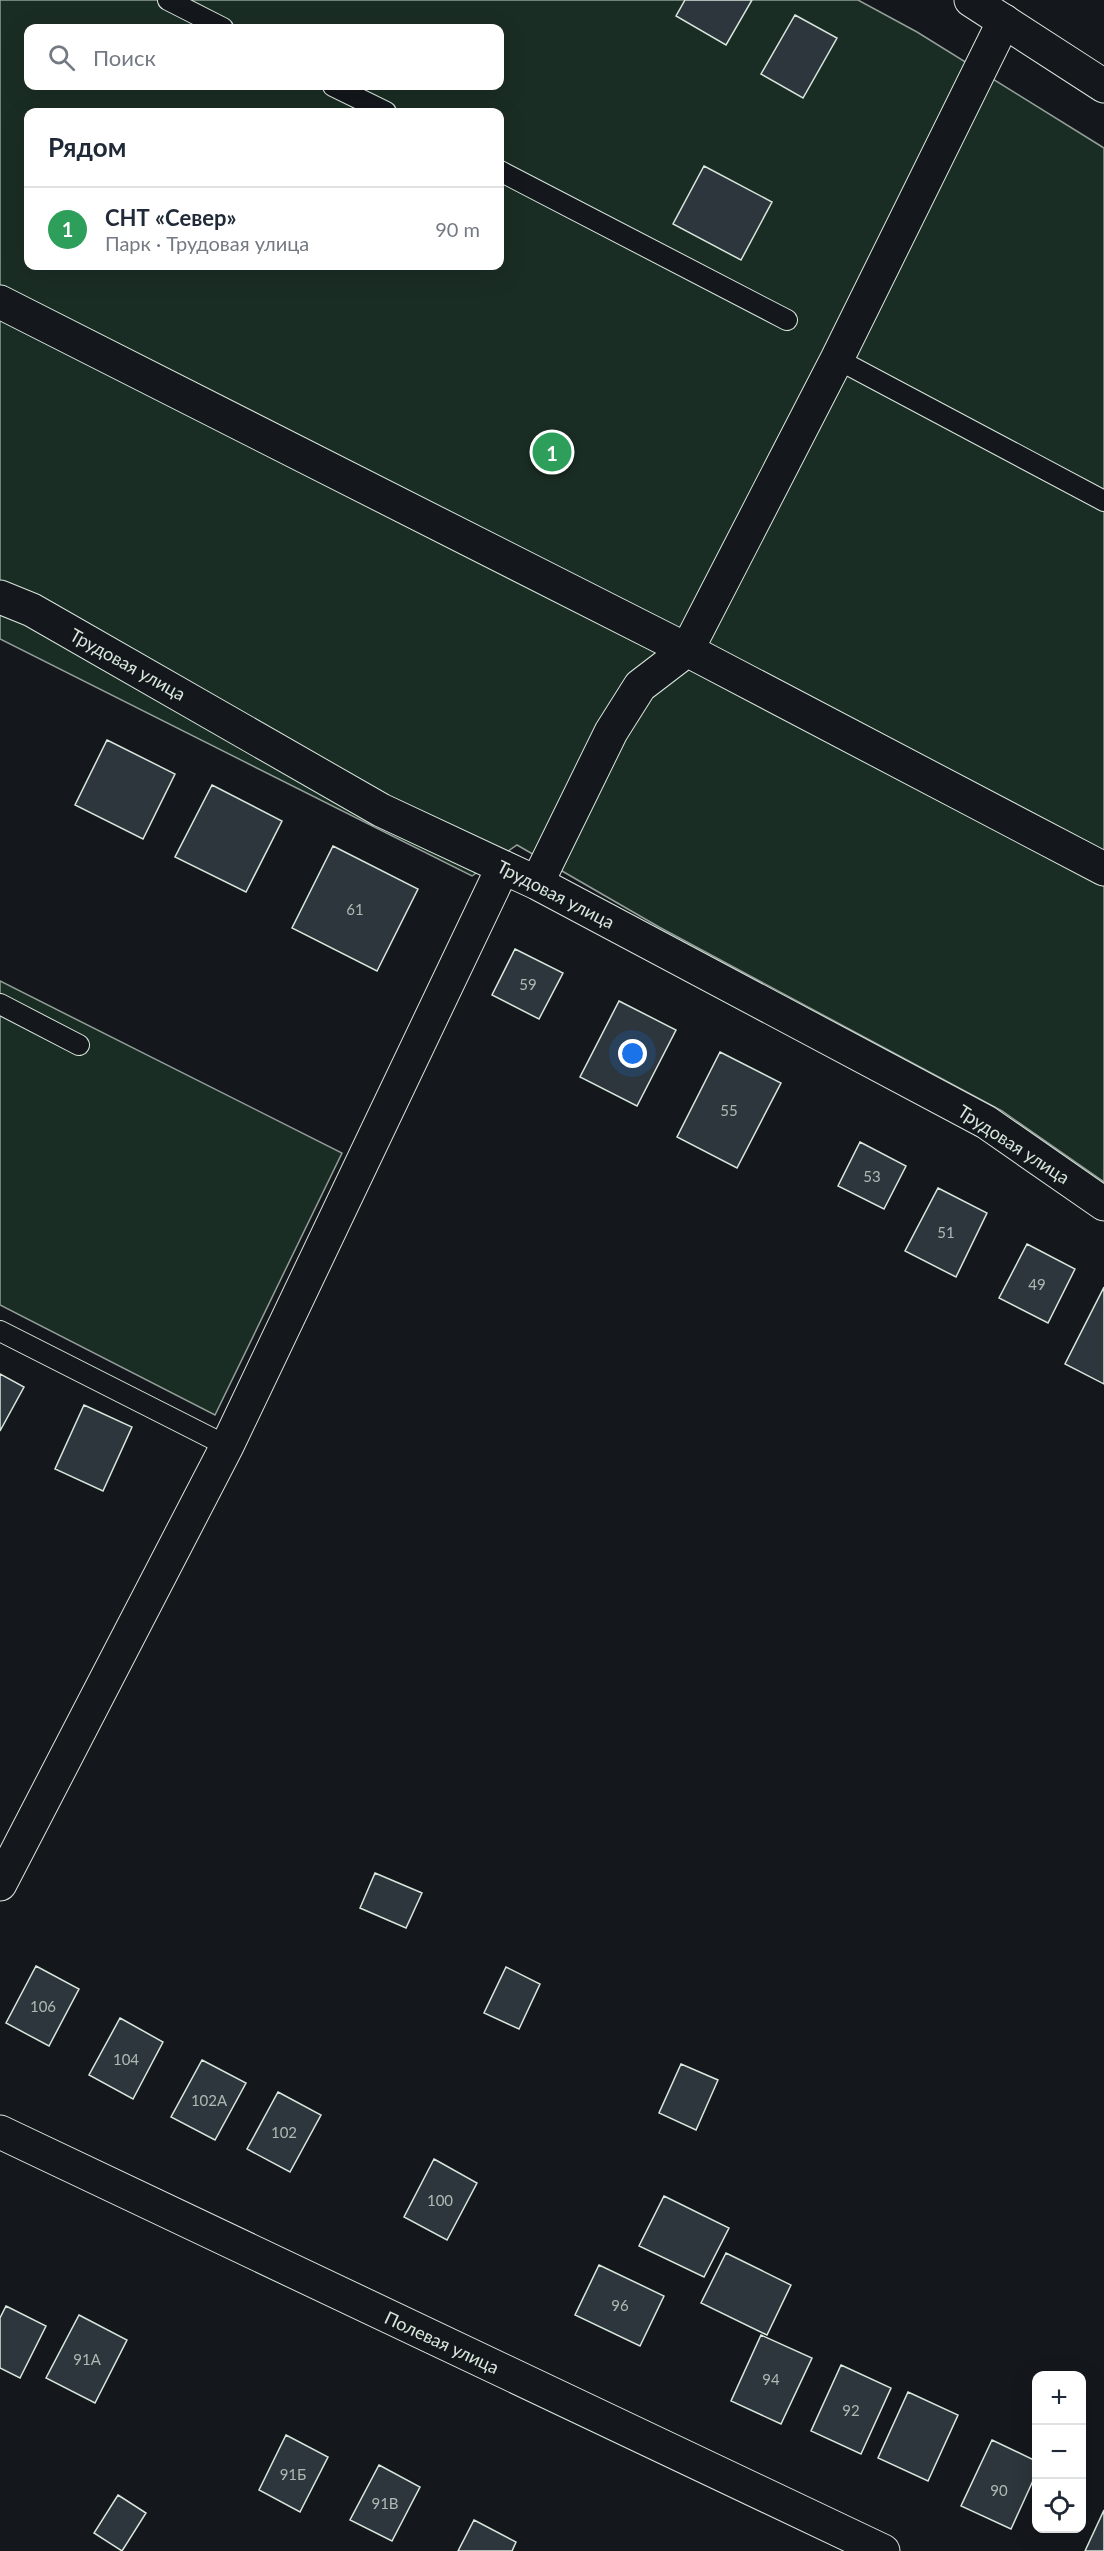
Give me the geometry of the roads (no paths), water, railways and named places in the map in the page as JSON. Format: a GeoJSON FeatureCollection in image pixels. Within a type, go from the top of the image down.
{"type":"FeatureCollection","features":[{"type":"Feature","properties":{"kind":"street"},"geometry":{"type":"LineString","coordinates":[[971,0],[1104,86]]}},
{"type":"Feature","properties":{"kind":"street"},"geometry":{"type":"LineString","coordinates":[[537,884],[611,732],[640,686],[687,650],[837,359],[1004,21]]}},
{"type":"Feature","properties":{"kind":"street"},"geometry":{"type":"LineString","coordinates":[[0,302],[687,650],[1104,869]]}},
{"type":"Feature","properties":{"kind":"street","name":"Трудовая улица"},"geometry":{"type":"LineString","coordinates":[[0,597],[32,610],[381,810],[537,884],[986,1122],[1104,1204]]}},
{"type":"Feature","properties":{"kind":"street"},"geometry":{"type":"LineString","coordinates":[[0,1884],[227,1446],[503,867]]}},
{"type":"Feature","properties":{"kind":"street","name":"Полевая улица"},"geometry":{"type":"LineString","coordinates":[[0,2132],[883,2551]]}},
{"type":"Feature","properties":{"kind":"lane"},"geometry":{"type":"LineString","coordinates":[[168,0],[215,24]]}},
{"type":"Feature","properties":{"kind":"lane"},"geometry":{"type":"LineString","coordinates":[[341,90],[378,108]]}},
{"type":"Feature","properties":{"kind":"lane"},"geometry":{"type":"LineString","coordinates":[[504,173],[787,320]]}},
{"type":"Feature","properties":{"kind":"lane"},"geometry":{"type":"LineString","coordinates":[[837,359],[1104,501]]}},
{"type":"Feature","properties":{"kind":"lane"},"geometry":{"type":"LineString","coordinates":[[0,1004],[79,1044]]}},
{"type":"Feature","properties":{"kind":"lane"},"geometry":{"type":"LineString","coordinates":[[0,1331],[227,1446]]}},
{"type":"Feature","properties":{"kind":"place","name":"СНТ «Север»"},"geometry":{"type":"Point","coordinates":[552,452]}}]}
